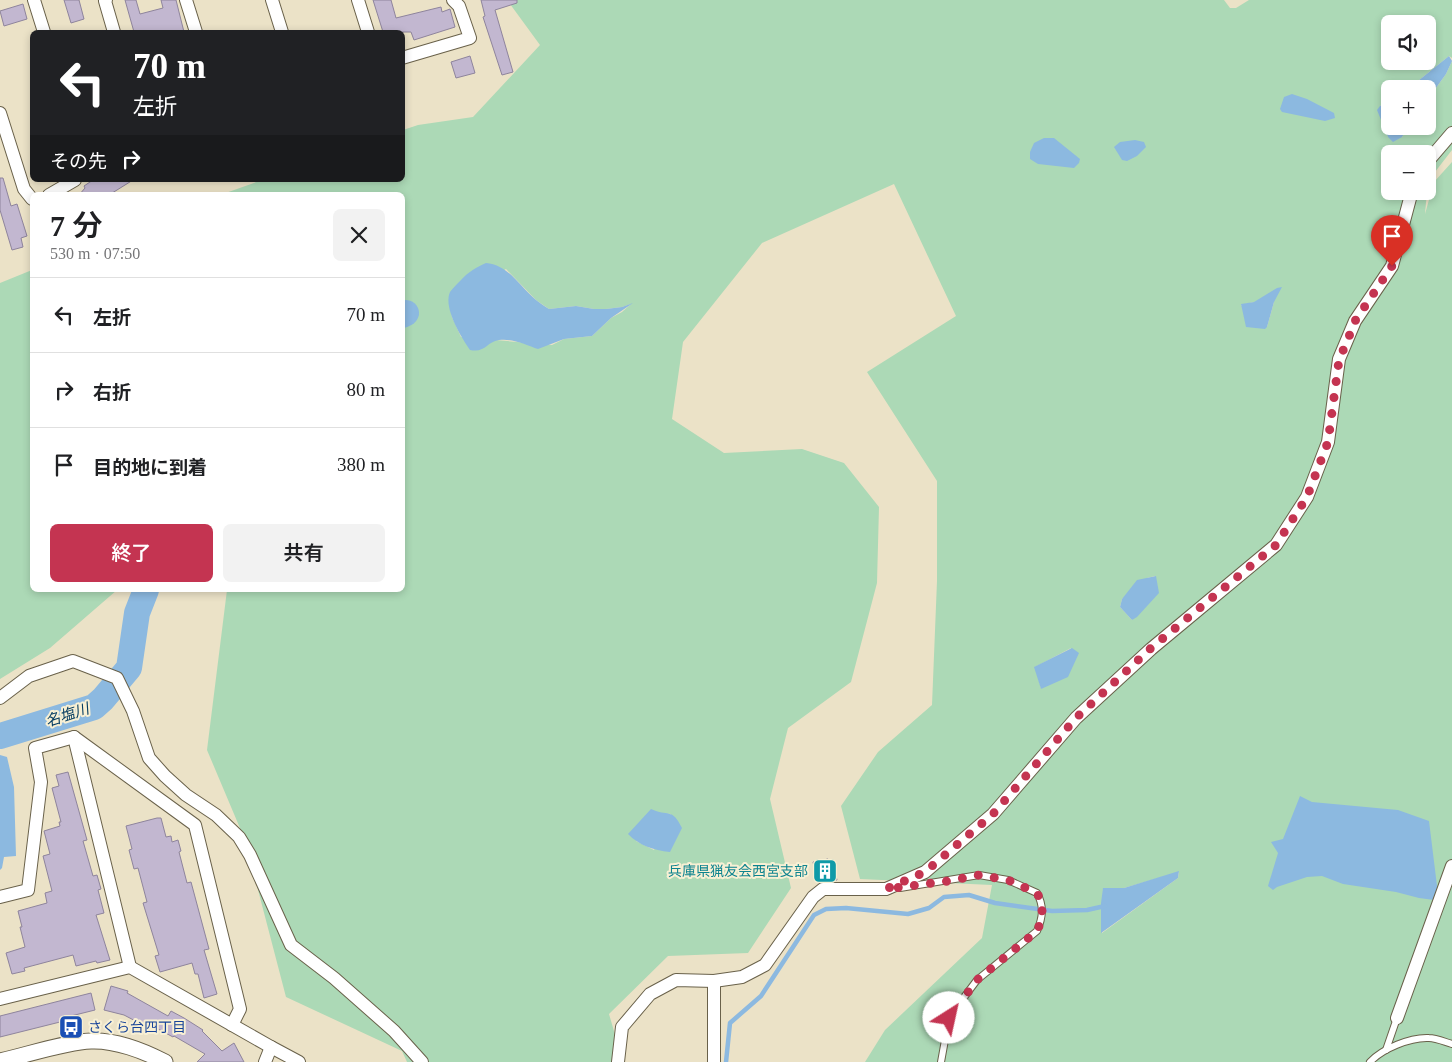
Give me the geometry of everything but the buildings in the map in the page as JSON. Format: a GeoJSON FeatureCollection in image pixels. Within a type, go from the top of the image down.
{"type":"FeatureCollection","features":[{"type":"Feature","properties":{"kind":"street"},"geometry":{"type":"LineString","coordinates":[[34,0],[43,30]]}},
{"type":"Feature","properties":{"kind":"street"},"geometry":{"type":"LineString","coordinates":[[106,0],[113,30]]}},
{"type":"Feature","properties":{"kind":"street"},"geometry":{"type":"LineString","coordinates":[[186,0],[195,30]]}},
{"type":"Feature","properties":{"kind":"street"},"geometry":{"type":"LineString","coordinates":[[272,0],[281,30]]}},
{"type":"Feature","properties":{"kind":"street"},"geometry":{"type":"LineString","coordinates":[[358,0],[367,30]]}},
{"type":"Feature","properties":{"kind":"street"},"geometry":{"type":"LineString","coordinates":[[405,57],[470,38],[460,6],[453,0]]}},
{"type":"Feature","properties":{"kind":"street"},"geometry":{"type":"LineString","coordinates":[[0,112],[24,189],[30,196]]}},
{"type":"Feature","properties":{"kind":"street"},"geometry":{"type":"LineString","coordinates":[[1436,153],[1452,134]]}},
{"type":"Feature","properties":{"kind":"street"},"geometry":{"type":"LineString","coordinates":[[54,192],[72,182]]}},
{"type":"Feature","properties":{"kind":"street"},"geometry":{"type":"LineString","coordinates":[[618,1062],[622,1027],[650,994],[676,980],[714,981],[742,978],[765,965],[813,897],[823,890],[886,889],[925,872],[993,814],[1076,718],[1150,649],[1276,545],[1307,497],[1328,442],[1339,360],[1355,321],[1392,266],[1410,200]]}},
{"type":"Feature","properties":{"kind":"street"},"geometry":{"type":"LineString","coordinates":[[0,698],[29,676],[73,661],[117,678],[133,711],[149,758],[172,782],[216,815],[239,837],[250,855],[291,944],[394,1030],[422,1062]]}},
{"type":"Feature","properties":{"kind":"street"},"geometry":{"type":"LineString","coordinates":[[0,897],[28,890],[41,782],[35,748],[74,737]]}},
{"type":"Feature","properties":{"kind":"street"},"geometry":{"type":"LineString","coordinates":[[74,737],[130,967]]}},
{"type":"Feature","properties":{"kind":"street"},"geometry":{"type":"LineString","coordinates":[[74,737],[195,825],[240,1009],[232,1025]]}},
{"type":"Feature","properties":{"kind":"street"},"geometry":{"type":"LineString","coordinates":[[1397,1018],[1452,866]]}},
{"type":"Feature","properties":{"kind":"street"},"geometry":{"type":"LineString","coordinates":[[0,999],[130,967],[271,1048],[299,1062]]}},
{"type":"Feature","properties":{"kind":"street"},"geometry":{"type":"LineString","coordinates":[[714,981],[714,1062]]}},
{"type":"Feature","properties":{"kind":"street"},"geometry":{"type":"LineString","coordinates":[[0,1061],[91,1041],[127,1048],[165,1062]]}},
{"type":"Feature","properties":{"kind":"street"},"geometry":{"type":"LineString","coordinates":[[265,1062],[271,1048]]}},
{"type":"Feature","properties":{"kind":"lane"},"geometry":{"type":"LineString","coordinates":[[886,889],[979,875],[1008,880],[1037,893],[1042,903],[1042,919],[1037,931],[977,980],[949,1018],[941,1062]]}},
{"type":"Feature","properties":{"kind":"lane"},"geometry":{"type":"LineString","coordinates":[[1386,1050],[1397,1018]]}},
{"type":"Feature","properties":{"kind":"lane"},"geometry":{"type":"LineString","coordinates":[[1370,1062],[1374,1057],[1386,1050],[1411,1041],[1429,1038],[1452,1044]]}},
{"type":"Feature","properties":{"kind":"green space"},"geometry":{"type":"Polygon","coordinates":[[[507,0],[1224,0],[1230,8],[1236,8],[1249,0],[1452,0],[1452,58],[1449,56],[1436,66],[1436,15],[1381,15],[1381,70],[1432,70],[1419,80],[1381,80],[1380,106],[1381,135],[1402,137],[1403,135],[1436,135],[1436,88],[1452,61],[1452,150],[1436,171],[1436,145],[1381,145],[1381,200],[1426,200],[1425,214],[1429,200],[1436,200],[1436,180],[1452,162],[1452,1062],[865,1062],[885,1030],[982,938],[992,885],[860,879],[841,806],[878,752],[932,705],[937,581],[937,481],[867,372],[956,316],[894,184],[762,243],[683,342],[672,419],[724,453],[802,449],[844,463],[879,507],[877,583],[851,682],[788,728],[770,799],[791,888],[748,953],[668,956],[609,1014],[623,1062],[407,1062],[402,1051],[286,997],[245,840],[207,750],[227,592],[405,592],[405,192],[228,192],[256,182],[405,182],[405,129],[418,125],[473,117],[540,45],[507,0]],[[506,269],[449,300],[452,317],[461,337],[552,345],[564,339],[592,336],[611,318],[631,304],[606,309],[576,306],[549,309],[536,300],[506,269]],[[1254,302],[1241,305],[1267,327],[1274,302],[1254,302]],[[1155,576],[1147,578],[1122,599],[1120,607],[1132,620],[1155,576]],[[1071,648],[1035,667],[1041,689],[1071,648]],[[658,813],[636,841],[654,850],[671,814],[658,813]],[[1179,872],[1124,888],[1103,888],[1102,933],[1178,878],[1179,872]]]}},
{"type":"Feature","properties":{"kind":"green space"},"geometry":{"type":"Polygon","coordinates":[[[30,271],[30,592],[115,592],[50,648],[0,679],[0,283],[30,271]]]}},
{"type":"Feature","properties":{"kind":"water"},"geometry":{"type":"Polygon","coordinates":[[[1449,56],[1452,61],[1436,88],[1436,80],[1419,80],[1432,70],[1436,70],[1436,66],[1449,56]]]}},
{"type":"Feature","properties":{"kind":"water"},"geometry":{"type":"Polygon","coordinates":[[[1292,94],[1307,99],[1334,113],[1335,118],[1325,121],[1282,112],[1280,109],[1284,97],[1292,94]]]}},
{"type":"Feature","properties":{"kind":"water"},"geometry":{"type":"Polygon","coordinates":[[[1381,105],[1381,120],[1377,110],[1381,105]]]}},
{"type":"Feature","properties":{"kind":"water"},"geometry":{"type":"Polygon","coordinates":[[[1387,135],[1403,135],[1393,142],[1387,135]]]}},
{"type":"Feature","properties":{"kind":"water"},"geometry":{"type":"Polygon","coordinates":[[[1044,138],[1054,138],[1080,159],[1079,163],[1074,168],[1038,164],[1030,159],[1030,152],[1034,143],[1044,138]]]}},
{"type":"Feature","properties":{"kind":"water"},"geometry":{"type":"Polygon","coordinates":[[[1135,140],[1144,142],[1146,147],[1137,156],[1127,161],[1122,160],[1114,147],[1120,142],[1135,140]]]}},
{"type":"Feature","properties":{"kind":"water"},"geometry":{"type":"Polygon","coordinates":[[[486,263],[507,272],[536,300],[549,309],[576,306],[606,309],[622,307],[633,303],[611,318],[592,336],[564,339],[538,349],[519,342],[499,340],[483,349],[470,350],[454,322],[448,299],[450,292],[464,277],[486,263]]]}},
{"type":"Feature","properties":{"kind":"water"},"geometry":{"type":"Polygon","coordinates":[[[1282,287],[1274,302],[1267,327],[1265,329],[1246,327],[1241,304],[1254,302],[1282,287]]]}},
{"type":"Feature","properties":{"kind":"water"},"geometry":{"type":"Polygon","coordinates":[[[1156,576],[1159,593],[1132,620],[1120,607],[1122,599],[1137,580],[1156,576]]]}},
{"type":"Feature","properties":{"kind":"water"},"geometry":{"type":"Polygon","coordinates":[[[1072,648],[1079,653],[1068,677],[1041,689],[1034,667],[1072,648]]]}},
{"type":"Feature","properties":{"kind":"water"},"geometry":{"type":"Polygon","coordinates":[[[0,755],[7,757],[14,787],[16,856],[4,857],[0,870],[0,755]]]}},
{"type":"Feature","properties":{"kind":"water"},"geometry":{"type":"Polygon","coordinates":[[[1300,796],[1312,802],[1398,810],[1429,821],[1438,894],[1434,900],[1343,884],[1322,876],[1307,877],[1273,890],[1268,886],[1278,853],[1271,842],[1283,839],[1300,796]]]}},
{"type":"Feature","properties":{"kind":"water"},"geometry":{"type":"Polygon","coordinates":[[[651,809],[672,815],[682,828],[670,852],[647,847],[637,842],[628,834],[651,809]]]}},
{"type":"Feature","properties":{"kind":"water"},"geometry":{"type":"Polygon","coordinates":[[[1179,871],[1178,878],[1101,933],[1103,888],[1124,888],[1179,871]]]}},
{"type":"Feature","properties":{"kind":"waterway","name":"名塩川"},"geometry":{"type":"LineString","coordinates":[[0,736],[94,707],[103,699],[129,668],[137,613],[145,592]]}},
{"type":"Feature","properties":{"kind":"waterway"},"geometry":{"type":"LineString","coordinates":[[726,1062],[730,1023],[761,996],[814,915],[826,909],[846,908],[908,914],[929,908],[944,897],[969,895],[995,903],[1052,911],[1087,910],[1105,906]]}},
{"type":"Feature","properties":{"kind":"place","name":"兵庫県猟友会西宮支部"},"geometry":{"type":"Point","coordinates":[825,871]}},
{"type":"Feature","properties":{"kind":"place","name":"さくら台四丁目"},"geometry":{"type":"Point","coordinates":[71,1027]}},
{"type":"Feature","properties":{"kind":"route"},"geometry":{"type":"LineString","coordinates":[[949,1018],[977,980],[1037,931],[1042,919],[1042,903],[1037,893],[1008,880],[979,875],[886,889],[925,872],[993,814],[1076,718],[1150,649],[1276,545],[1307,497],[1328,442],[1339,360],[1355,321],[1392,266]]}}]}
